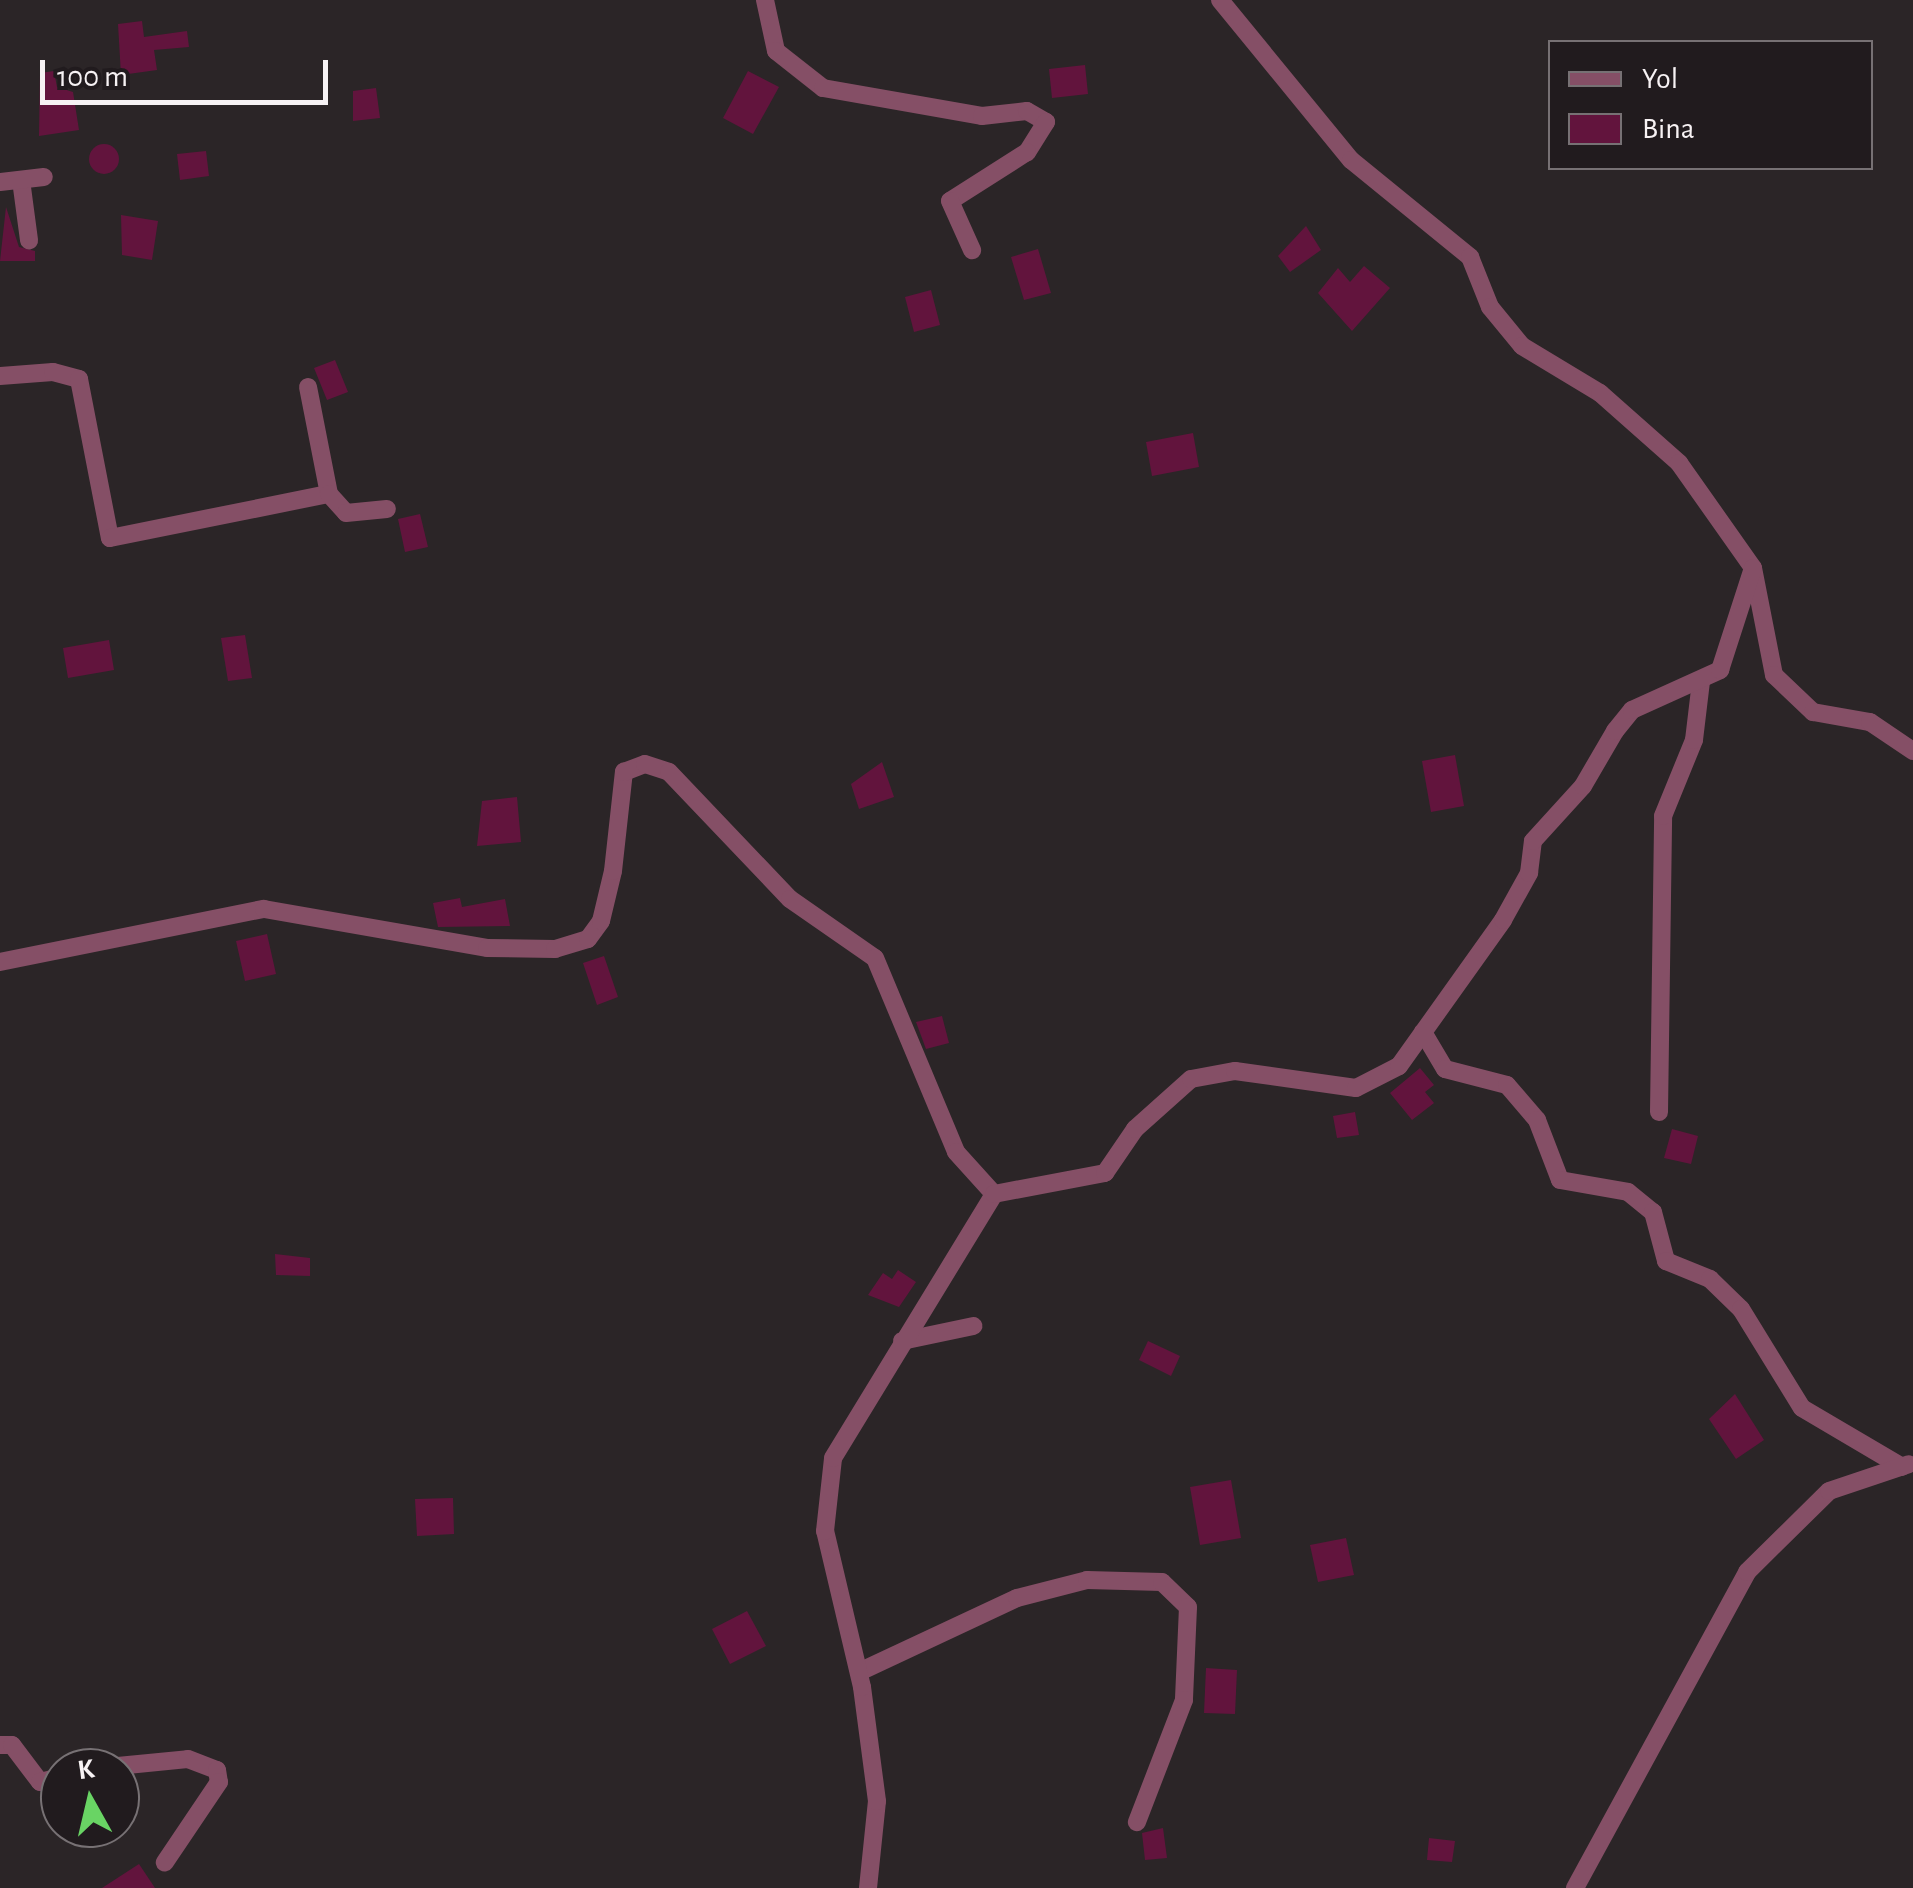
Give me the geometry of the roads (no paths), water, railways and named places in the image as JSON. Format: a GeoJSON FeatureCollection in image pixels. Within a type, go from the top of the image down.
{"type":"FeatureCollection","features":[{"type":"Feature","properties":{"kind":"street"},"geometry":{"type":"LineString","coordinates":[[765,0],[776,51],[824,88],[982,116],[1027,111],[1046,122],[1027,152],[950,202],[972,250]]}},
{"type":"Feature","properties":{"kind":"street"},"geometry":{"type":"LineString","coordinates":[[1220,0],[1351,160],[1470,258],[1490,307],[1522,346],[1600,393],[1679,463],[1753,568],[1774,675],[1812,712],[1870,722],[1913,751]]}},
{"type":"Feature","properties":{"kind":"street"},"geometry":{"type":"LineString","coordinates":[[0,182],[44,177]]}},
{"type":"Feature","properties":{"kind":"street"},"geometry":{"type":"LineString","coordinates":[[21,180],[28,240]]}},
{"type":"Feature","properties":{"kind":"street"},"geometry":{"type":"LineString","coordinates":[[0,376],[52,372],[79,379],[110,538],[329,494]]}},
{"type":"Feature","properties":{"kind":"street"},"geometry":{"type":"LineString","coordinates":[[308,387],[329,494],[346,513],[387,509]]}},
{"type":"Feature","properties":{"kind":"street"},"geometry":{"type":"LineString","coordinates":[[868,1888],[877,1801],[859,1672],[826,1532],[833,1458],[994,1194],[1106,1172],[1135,1129],[1191,1079],[1235,1071],[1356,1088],[1398,1066],[1503,920],[1529,873],[1533,841],[1583,786],[1632,710],[1720,670],[1753,568]]}},
{"type":"Feature","properties":{"kind":"street"},"geometry":{"type":"LineString","coordinates":[[1660,1112],[1663,816],[1694,740],[1701,681]]}},
{"type":"Feature","properties":{"kind":"street"},"geometry":{"type":"LineString","coordinates":[[0,962],[264,909],[450,944],[571,944],[588,939],[601,921],[624,772],[645,764],[670,772],[790,899],[875,958],[956,1152],[994,1194]]}},
{"type":"Feature","properties":{"kind":"street"},"geometry":{"type":"LineString","coordinates":[[1423,1032],[1445,1069],[1507,1085],[1538,1120],[1560,1180],[1628,1192],[1653,1212],[1666,1262],[1710,1279],[1741,1310],[1802,1408],[1908,1465]]}},
{"type":"Feature","properties":{"kind":"street"},"geometry":{"type":"LineString","coordinates":[[902,1341],[973,1326]]}},
{"type":"Feature","properties":{"kind":"street"},"geometry":{"type":"LineString","coordinates":[[1575,1888],[1748,1572],[1828,1491],[1908,1465]]}},
{"type":"Feature","properties":{"kind":"street"},"geometry":{"type":"LineString","coordinates":[[859,1672],[1017,1598],[1087,1580],[1162,1582],[1188,1607],[1184,1700],[1137,1822]]}},
{"type":"Feature","properties":{"kind":"street"},"geometry":{"type":"LineString","coordinates":[[0,1745],[12,1745],[40,1782]]}},
{"type":"Feature","properties":{"kind":"street"},"geometry":{"type":"LineString","coordinates":[[140,1764],[188,1760],[216,1770],[219,1782],[164,1862]]}}]}
